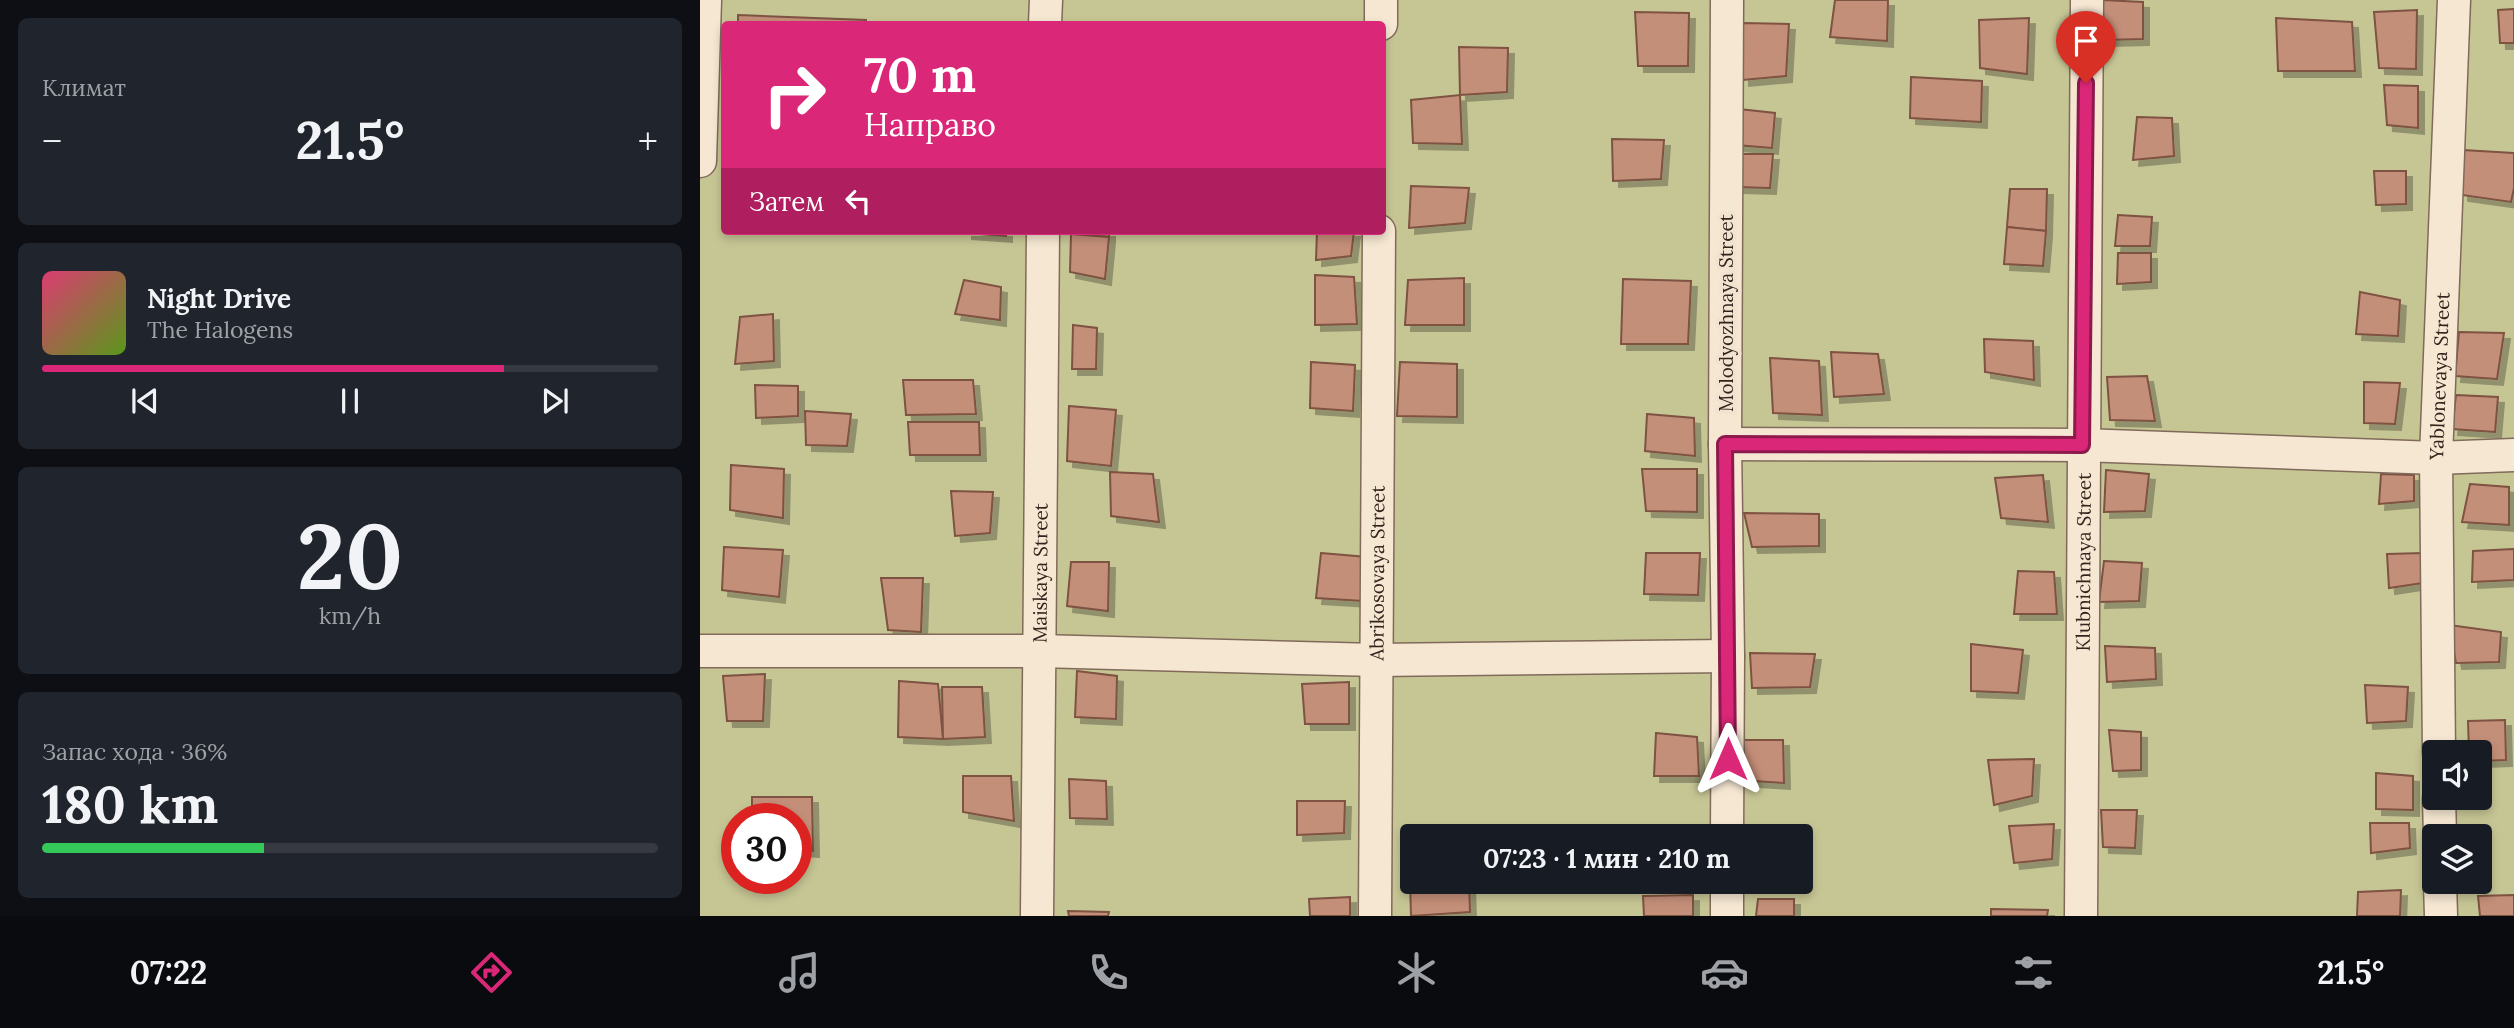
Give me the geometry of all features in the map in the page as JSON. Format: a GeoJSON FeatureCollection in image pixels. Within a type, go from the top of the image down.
{"type":"FeatureCollection","features":[{"type":"Feature","properties":{"kind":"street"},"geometry":{"type":"LineString","coordinates":[[700,161],[705,0]]}},
{"type":"Feature","properties":{"kind":"street"},"geometry":{"type":"LineString","coordinates":[[1045,21],[1046,0]]}},
{"type":"Feature","properties":{"kind":"street"},"geometry":{"type":"LineString","coordinates":[[1381,0],[1381,21]]}},
{"type":"Feature","properties":{"kind":"street","name":"Molodyozhnaya Street"},"geometry":{"type":"LineString","coordinates":[[1727,0],[1727,824]]}},
{"type":"Feature","properties":{"kind":"street","name":"Klubnichnaya Street"},"geometry":{"type":"LineString","coordinates":[[2081,916],[2087,0]]}},
{"type":"Feature","properties":{"kind":"street","name":"Yablonevaya Street"},"geometry":{"type":"LineString","coordinates":[[2439,740],[2436,458],[2454,0]]}},
{"type":"Feature","properties":{"kind":"street","name":"Maiskaya Street"},"geometry":{"type":"LineString","coordinates":[[1037,916],[1043,235]]}},
{"type":"Feature","properties":{"kind":"street","name":"Abrikosovaya Street"},"geometry":{"type":"LineString","coordinates":[[1376,916],[1379,235]]}},
{"type":"Feature","properties":{"kind":"street"},"geometry":{"type":"LineString","coordinates":[[1725,444],[2082,445],[2436,458],[2514,455]]}},
{"type":"Feature","properties":{"kind":"street"},"geometry":{"type":"LineString","coordinates":[[700,651],[1039,651],[1376,660],[1728,656]]}},
{"type":"Feature","properties":{"kind":"street"},"geometry":{"type":"LineString","coordinates":[[1727,894],[1727,916]]}},
{"type":"Feature","properties":{"kind":"street"},"geometry":{"type":"LineString","coordinates":[[2440,894],[2441,916]]}},
{"type":"Feature","properties":{"kind":"green space"},"geometry":{"type":"Polygon","coordinates":[[[700,0],[2514,0],[2514,916],[700,916],[700,0]]]}},
{"type":"Feature","properties":{"kind":"building"},"geometry":{"type":"Polygon","coordinates":[[[1835,0],[1888,0],[1887,41],[1830,37],[1835,0]]]}},
{"type":"Feature","properties":{"kind":"building"},"geometry":{"type":"Polygon","coordinates":[[[2102,0],[2143,2],[2143,39],[2105,40],[2102,0]]]}},
{"type":"Feature","properties":{"kind":"building"},"geometry":{"type":"Polygon","coordinates":[[[2514,9],[2514,43],[2500,43],[2498,10],[2514,9]]]}},
{"type":"Feature","properties":{"kind":"building"},"geometry":{"type":"Polygon","coordinates":[[[2417,10],[2416,69],[2379,68],[2374,12],[2417,10]]]}},
{"type":"Feature","properties":{"kind":"building"},"geometry":{"type":"Polygon","coordinates":[[[1635,12],[1689,13],[1688,66],[1638,66],[1635,12]]]}},
{"type":"Feature","properties":{"kind":"building"},"geometry":{"type":"Polygon","coordinates":[[[738,15],[866,20],[866,21],[738,21],[738,15]]]}},
{"type":"Feature","properties":{"kind":"building"},"geometry":{"type":"Polygon","coordinates":[[[2029,18],[2027,74],[1980,68],[1979,20],[2029,18]]]}},
{"type":"Feature","properties":{"kind":"building"},"geometry":{"type":"Polygon","coordinates":[[[2276,18],[2352,22],[2355,71],[2278,71],[2276,18]]]}},
{"type":"Feature","properties":{"kind":"building"},"geometry":{"type":"Polygon","coordinates":[[[1742,23],[1789,24],[1786,76],[1743,80],[1742,23]]]}},
{"type":"Feature","properties":{"kind":"building"},"geometry":{"type":"Polygon","coordinates":[[[1459,47],[1508,48],[1507,92],[1460,95],[1459,47]]]}},
{"type":"Feature","properties":{"kind":"building"},"geometry":{"type":"Polygon","coordinates":[[[1911,77],[1982,81],[1981,122],[1910,118],[1911,77]]]}},
{"type":"Feature","properties":{"kind":"building"},"geometry":{"type":"Polygon","coordinates":[[[2384,85],[2418,86],[2418,128],[2387,125],[2384,85]]]}},
{"type":"Feature","properties":{"kind":"building"},"geometry":{"type":"Polygon","coordinates":[[[1460,95],[1462,144],[1413,143],[1411,100],[1460,95]]]}},
{"type":"Feature","properties":{"kind":"building"},"geometry":{"type":"Polygon","coordinates":[[[1739,109],[1775,113],[1772,148],[1736,145],[1739,109]]]}},
{"type":"Feature","properties":{"kind":"building"},"geometry":{"type":"Polygon","coordinates":[[[2137,117],[2172,118],[2174,156],[2133,160],[2137,117]]]}},
{"type":"Feature","properties":{"kind":"building"},"geometry":{"type":"Polygon","coordinates":[[[1612,139],[1664,140],[1661,179],[1613,181],[1612,139]]]}},
{"type":"Feature","properties":{"kind":"building"},"geometry":{"type":"Polygon","coordinates":[[[2463,150],[2514,153],[2514,188],[2511,202],[2462,195],[2463,150]]]}},
{"type":"Feature","properties":{"kind":"building"},"geometry":{"type":"Polygon","coordinates":[[[1738,154],[1773,154],[1770,188],[1736,187],[1738,154]]]}},
{"type":"Feature","properties":{"kind":"building"},"geometry":{"type":"Polygon","coordinates":[[[2374,171],[2406,171],[2406,204],[2376,205],[2374,171]]]}},
{"type":"Feature","properties":{"kind":"building"},"geometry":{"type":"Polygon","coordinates":[[[1411,186],[1469,188],[1465,223],[1409,228],[1411,186]]]}},
{"type":"Feature","properties":{"kind":"building"},"geometry":{"type":"Polygon","coordinates":[[[2010,189],[2047,189],[2046,231],[2007,227],[2010,189]]]}},
{"type":"Feature","properties":{"kind":"building"},"geometry":{"type":"Polygon","coordinates":[[[2118,215],[2152,217],[2150,246],[2115,246],[2118,215]]]}},
{"type":"Feature","properties":{"kind":"building"},"geometry":{"type":"Polygon","coordinates":[[[2007,227],[2046,231],[2043,266],[2004,264],[2007,227]]]}},
{"type":"Feature","properties":{"kind":"building"},"geometry":{"type":"Polygon","coordinates":[[[1071,235],[1109,237],[1105,279],[1070,272],[1071,235]]]}},
{"type":"Feature","properties":{"kind":"building"},"geometry":{"type":"Polygon","coordinates":[[[1317,235],[1354,235],[1351,256],[1316,260],[1317,235]]]}},
{"type":"Feature","properties":{"kind":"building"},"geometry":{"type":"Polygon","coordinates":[[[2118,253],[2151,253],[2151,282],[2117,284],[2118,253]]]}},
{"type":"Feature","properties":{"kind":"building"},"geometry":{"type":"Polygon","coordinates":[[[1315,275],[1354,277],[1357,324],[1315,325],[1315,275]]]}},
{"type":"Feature","properties":{"kind":"building"},"geometry":{"type":"Polygon","coordinates":[[[1464,278],[1464,325],[1405,325],[1408,280],[1464,278]]]}},
{"type":"Feature","properties":{"kind":"building"},"geometry":{"type":"Polygon","coordinates":[[[1623,279],[1691,281],[1688,344],[1621,344],[1623,279]]]}},
{"type":"Feature","properties":{"kind":"building"},"geometry":{"type":"Polygon","coordinates":[[[964,280],[1001,287],[1000,320],[955,314],[964,280]]]}},
{"type":"Feature","properties":{"kind":"building"},"geometry":{"type":"Polygon","coordinates":[[[2360,292],[2400,300],[2398,336],[2356,334],[2360,292]]]}},
{"type":"Feature","properties":{"kind":"building"},"geometry":{"type":"Polygon","coordinates":[[[773,314],[774,361],[735,364],[740,317],[773,314]]]}},
{"type":"Feature","properties":{"kind":"building"},"geometry":{"type":"Polygon","coordinates":[[[1073,325],[1097,328],[1096,369],[1072,369],[1073,325]]]}},
{"type":"Feature","properties":{"kind":"building"},"geometry":{"type":"Polygon","coordinates":[[[2459,332],[2504,333],[2497,379],[2455,376],[2459,332]]]}},
{"type":"Feature","properties":{"kind":"building"},"geometry":{"type":"Polygon","coordinates":[[[1984,339],[2033,341],[2034,380],[1985,372],[1984,339]]]}},
{"type":"Feature","properties":{"kind":"building"},"geometry":{"type":"Polygon","coordinates":[[[1831,352],[1878,354],[1884,394],[1834,397],[1831,352]]]}},
{"type":"Feature","properties":{"kind":"building"},"geometry":{"type":"Polygon","coordinates":[[[1770,358],[1819,361],[1822,415],[1773,413],[1770,358]]]}},
{"type":"Feature","properties":{"kind":"building"},"geometry":{"type":"Polygon","coordinates":[[[1311,362],[1355,365],[1353,411],[1310,408],[1311,362]]]}},
{"type":"Feature","properties":{"kind":"building"},"geometry":{"type":"Polygon","coordinates":[[[1400,362],[1457,364],[1457,417],[1397,416],[1400,362]]]}},
{"type":"Feature","properties":{"kind":"building"},"geometry":{"type":"Polygon","coordinates":[[[2147,376],[2155,421],[2110,420],[2107,377],[2147,376]]]}},
{"type":"Feature","properties":{"kind":"building"},"geometry":{"type":"Polygon","coordinates":[[[903,380],[973,380],[976,414],[906,415],[903,380]]]}},
{"type":"Feature","properties":{"kind":"building"},"geometry":{"type":"Polygon","coordinates":[[[2364,382],[2400,383],[2395,424],[2364,423],[2364,382]]]}},
{"type":"Feature","properties":{"kind":"building"},"geometry":{"type":"Polygon","coordinates":[[[755,385],[798,386],[798,416],[756,418],[755,385]]]}},
{"type":"Feature","properties":{"kind":"building"},"geometry":{"type":"Polygon","coordinates":[[[2456,395],[2498,397],[2495,432],[2452,429],[2456,395]]]}},
{"type":"Feature","properties":{"kind":"building"},"geometry":{"type":"Polygon","coordinates":[[[1069,406],[1116,410],[1111,466],[1067,461],[1069,406]]]}},
{"type":"Feature","properties":{"kind":"building"},"geometry":{"type":"Polygon","coordinates":[[[805,411],[851,414],[847,446],[806,445],[805,411]]]}},
{"type":"Feature","properties":{"kind":"building"},"geometry":{"type":"Polygon","coordinates":[[[1647,414],[1694,418],[1695,456],[1645,451],[1647,414]]]}},
{"type":"Feature","properties":{"kind":"building"},"geometry":{"type":"Polygon","coordinates":[[[908,422],[979,422],[980,455],[910,455],[908,422]]]}},
{"type":"Feature","properties":{"kind":"building"},"geometry":{"type":"Polygon","coordinates":[[[731,465],[784,469],[783,518],[730,510],[731,465]]]}},
{"type":"Feature","properties":{"kind":"building"},"geometry":{"type":"Polygon","coordinates":[[[1642,469],[1697,469],[1697,512],[1646,511],[1642,469]]]}},
{"type":"Feature","properties":{"kind":"building"},"geometry":{"type":"Polygon","coordinates":[[[2106,470],[2149,474],[2145,511],[2104,512],[2106,470]]]}},
{"type":"Feature","properties":{"kind":"building"},"geometry":{"type":"Polygon","coordinates":[[[1110,472],[1153,474],[1159,522],[1111,516],[1110,472]]]}},
{"type":"Feature","properties":{"kind":"building"},"geometry":{"type":"Polygon","coordinates":[[[2381,474],[2414,475],[2414,501],[2379,504],[2381,474]]]}},
{"type":"Feature","properties":{"kind":"building"},"geometry":{"type":"Polygon","coordinates":[[[2043,475],[2048,522],[2001,518],[1995,478],[2043,475]]]}},
{"type":"Feature","properties":{"kind":"building"},"geometry":{"type":"Polygon","coordinates":[[[2470,484],[2509,487],[2509,525],[2462,522],[2470,484]]]}},
{"type":"Feature","properties":{"kind":"building"},"geometry":{"type":"Polygon","coordinates":[[[951,491],[993,492],[990,533],[955,536],[951,491]]]}},
{"type":"Feature","properties":{"kind":"building"},"geometry":{"type":"Polygon","coordinates":[[[1744,513],[1819,514],[1819,546],[1752,547],[1744,513]]]}},
{"type":"Feature","properties":{"kind":"building"},"geometry":{"type":"Polygon","coordinates":[[[724,547],[783,550],[779,597],[722,590],[724,547]]]}},
{"type":"Feature","properties":{"kind":"building"},"geometry":{"type":"Polygon","coordinates":[[[2514,549],[2514,580],[2472,582],[2473,551],[2514,549]]]}},
{"type":"Feature","properties":{"kind":"building"},"geometry":{"type":"Polygon","coordinates":[[[1321,553],[1367,557],[1363,601],[1316,598],[1321,553]]]}},
{"type":"Feature","properties":{"kind":"building"},"geometry":{"type":"Polygon","coordinates":[[[1646,553],[1700,553],[1698,595],[1644,594],[1646,553]]]}},
{"type":"Feature","properties":{"kind":"building"},"geometry":{"type":"Polygon","coordinates":[[[2423,553],[2423,583],[2389,588],[2387,554],[2423,553]]]}},
{"type":"Feature","properties":{"kind":"building"},"geometry":{"type":"Polygon","coordinates":[[[2104,561],[2142,563],[2139,601],[2099,602],[2104,561]]]}},
{"type":"Feature","properties":{"kind":"building"},"geometry":{"type":"Polygon","coordinates":[[[1071,562],[1109,562],[1108,611],[1067,606],[1071,562]]]}},
{"type":"Feature","properties":{"kind":"building"},"geometry":{"type":"Polygon","coordinates":[[[2018,571],[2054,572],[2057,614],[2014,614],[2018,571]]]}},
{"type":"Feature","properties":{"kind":"building"},"geometry":{"type":"Polygon","coordinates":[[[881,578],[923,578],[921,632],[888,630],[881,578]]]}},
{"type":"Feature","properties":{"kind":"building"},"geometry":{"type":"Polygon","coordinates":[[[2449,625],[2501,632],[2499,662],[2456,663],[2449,625]]]}},
{"type":"Feature","properties":{"kind":"building"},"geometry":{"type":"Polygon","coordinates":[[[1971,644],[2023,650],[2018,693],[1971,691],[1971,644]]]}},
{"type":"Feature","properties":{"kind":"building"},"geometry":{"type":"Polygon","coordinates":[[[2105,646],[2155,648],[2156,679],[2107,682],[2105,646]]]}},
{"type":"Feature","properties":{"kind":"building"},"geometry":{"type":"Polygon","coordinates":[[[1750,653],[1815,654],[1810,687],[1752,688],[1750,653]]]}},
{"type":"Feature","properties":{"kind":"building"},"geometry":{"type":"Polygon","coordinates":[[[1077,671],[1117,676],[1116,719],[1075,717],[1077,671]]]}},
{"type":"Feature","properties":{"kind":"building"},"geometry":{"type":"Polygon","coordinates":[[[765,674],[763,721],[727,721],[723,676],[765,674]]]}},
{"type":"Feature","properties":{"kind":"building"},"geometry":{"type":"Polygon","coordinates":[[[899,681],[938,684],[943,739],[898,737],[899,681]]]}},
{"type":"Feature","properties":{"kind":"building"},"geometry":{"type":"Polygon","coordinates":[[[1349,682],[1349,724],[1305,724],[1302,684],[1349,682]]]}},
{"type":"Feature","properties":{"kind":"building"},"geometry":{"type":"Polygon","coordinates":[[[2365,685],[2408,687],[2406,721],[2367,723],[2365,685]]]}},
{"type":"Feature","properties":{"kind":"building"},"geometry":{"type":"Polygon","coordinates":[[[942,687],[982,687],[985,737],[943,739],[942,687]]]}},
{"type":"Feature","properties":{"kind":"building"},"geometry":{"type":"Polygon","coordinates":[[[2505,720],[2506,760],[2492,761],[2492,740],[2469,740],[2468,721],[2505,720]]]}},
{"type":"Feature","properties":{"kind":"building"},"geometry":{"type":"Polygon","coordinates":[[[2109,730],[2141,732],[2141,770],[2113,771],[2109,730]]]}},
{"type":"Feature","properties":{"kind":"building"},"geometry":{"type":"Polygon","coordinates":[[[1656,733],[1697,737],[1699,776],[1654,776],[1656,733]]]}},
{"type":"Feature","properties":{"kind":"building"},"geometry":{"type":"Polygon","coordinates":[[[1739,740],[1783,740],[1784,783],[1739,780],[1739,740]]]}},
{"type":"Feature","properties":{"kind":"building"},"geometry":{"type":"Polygon","coordinates":[[[2034,759],[2032,796],[1994,805],[1988,760],[2034,759]]]}},
{"type":"Feature","properties":{"kind":"building"},"geometry":{"type":"Polygon","coordinates":[[[2376,773],[2413,776],[2413,810],[2376,809],[2376,773]]]}},
{"type":"Feature","properties":{"kind":"building"},"geometry":{"type":"Polygon","coordinates":[[[963,776],[1011,776],[1014,821],[963,812],[963,776]]]}},
{"type":"Feature","properties":{"kind":"building"},"geometry":{"type":"Polygon","coordinates":[[[1069,779],[1106,781],[1107,819],[1070,818],[1069,779]]]}},
{"type":"Feature","properties":{"kind":"building"},"geometry":{"type":"Polygon","coordinates":[[[752,797],[812,797],[813,851],[812,803],[752,803],[752,797]]]}},
{"type":"Feature","properties":{"kind":"building"},"geometry":{"type":"Polygon","coordinates":[[[1297,801],[1345,801],[1344,833],[1297,835],[1297,801]]]}},
{"type":"Feature","properties":{"kind":"building"},"geometry":{"type":"Polygon","coordinates":[[[2101,810],[2137,810],[2135,848],[2103,847],[2101,810]]]}},
{"type":"Feature","properties":{"kind":"building"},"geometry":{"type":"Polygon","coordinates":[[[2370,823],[2409,823],[2410,848],[2371,853],[2370,823]]]}},
{"type":"Feature","properties":{"kind":"building"},"geometry":{"type":"Polygon","coordinates":[[[2054,824],[2052,859],[2014,863],[2009,826],[2054,824]]]}},
{"type":"Feature","properties":{"kind":"building"},"geometry":{"type":"Polygon","coordinates":[[[2401,890],[2400,916],[2357,916],[2358,892],[2401,890]]]}},
{"type":"Feature","properties":{"kind":"building"},"geometry":{"type":"Polygon","coordinates":[[[1410,894],[1469,894],[1470,912],[1411,916],[1410,894]]]}},
{"type":"Feature","properties":{"kind":"building"},"geometry":{"type":"Polygon","coordinates":[[[1693,895],[1693,916],[1644,916],[1643,896],[1693,895]]]}},
{"type":"Feature","properties":{"kind":"building"},"geometry":{"type":"Polygon","coordinates":[[[2514,895],[2514,916],[2480,916],[2478,896],[2514,895]]]}},
{"type":"Feature","properties":{"kind":"building"},"geometry":{"type":"Polygon","coordinates":[[[1350,897],[1350,916],[1310,916],[1309,899],[1350,897]]]}},
{"type":"Feature","properties":{"kind":"building"},"geometry":{"type":"Polygon","coordinates":[[[1758,899],[1794,899],[1794,916],[1756,916],[1758,899]]]}},
{"type":"Feature","properties":{"kind":"building"},"geometry":{"type":"Polygon","coordinates":[[[1991,909],[2048,910],[2047,916],[1991,916],[1991,909]]]}},
{"type":"Feature","properties":{"kind":"building"},"geometry":{"type":"Polygon","coordinates":[[[1068,911],[1109,912],[1108,916],[1069,916],[1068,911]]]}},
{"type":"Feature","properties":{"kind":"route"},"geometry":{"type":"LineString","coordinates":[[1728,759],[1725,444],[2082,445],[2086,83]]}}]}
